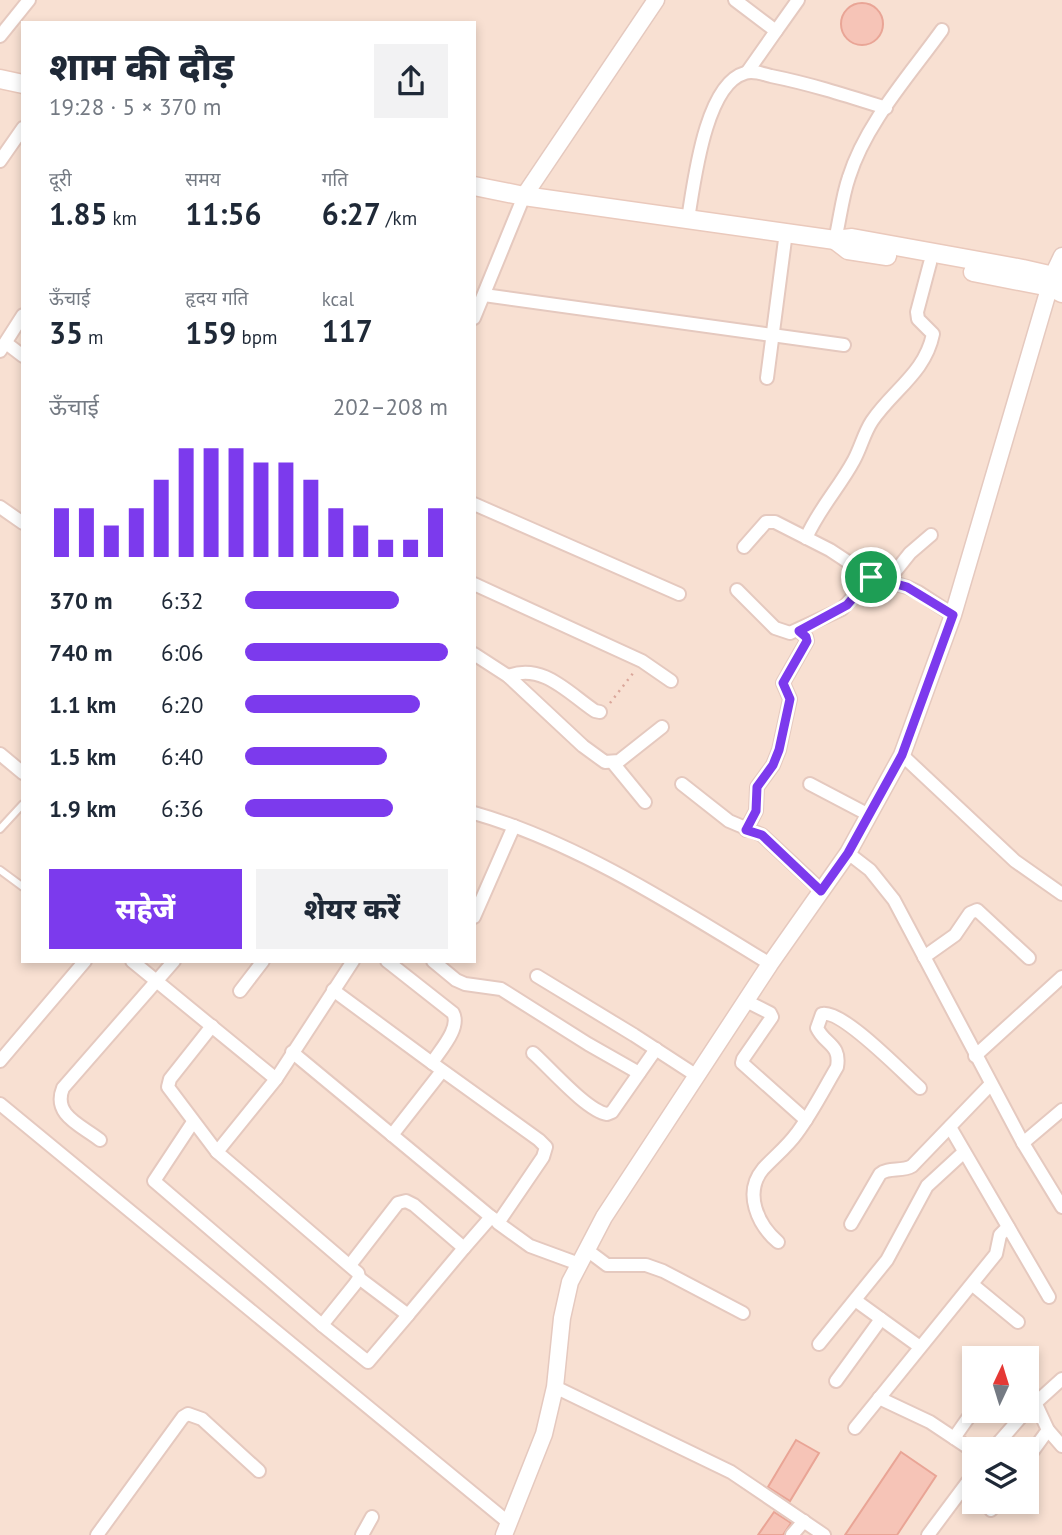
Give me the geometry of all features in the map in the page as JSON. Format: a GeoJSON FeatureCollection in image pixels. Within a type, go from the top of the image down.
{"type":"FeatureCollection","features":[{"type":"Feature","properties":{"kind":"main road"},"geometry":{"type":"LineString","coordinates":[[0,79],[21,84]]}},
{"type":"Feature","properties":{"kind":"main road"},"geometry":{"type":"LineString","coordinates":[[476,186],[524,196],[835,240],[852,238],[1057,283]]}},
{"type":"Feature","properties":{"kind":"main road"},"geometry":{"type":"LineString","coordinates":[[835,240],[848,250],[1057,283]]}},
{"type":"Feature","properties":{"kind":"street"},"geometry":{"type":"LineString","coordinates":[[0,36],[29,0]]}},
{"type":"Feature","properties":{"kind":"street"},"geometry":{"type":"LineString","coordinates":[[476,313],[524,196],[656,0]]}},
{"type":"Feature","properties":{"kind":"street"},"geometry":{"type":"LineString","coordinates":[[735,0],[776,31]]}},
{"type":"Feature","properties":{"kind":"street"},"geometry":{"type":"LineString","coordinates":[[688,219],[700,145],[715,104],[730,81],[748,71],[798,0]]}},
{"type":"Feature","properties":{"kind":"street"},"geometry":{"type":"LineString","coordinates":[[835,240],[849,176],[862,149],[886,108],[942,30]]}},
{"type":"Feature","properties":{"kind":"street"},"geometry":{"type":"LineString","coordinates":[[748,71],[811,84],[886,108]]}},
{"type":"Feature","properties":{"kind":"street"},"geometry":{"type":"LineString","coordinates":[[0,161],[21,131]]}},
{"type":"Feature","properties":{"kind":"street"},"geometry":{"type":"LineString","coordinates":[[768,378],[786,232]]}},
{"type":"Feature","properties":{"kind":"street"},"geometry":{"type":"LineString","coordinates":[[0,1104],[506,1529],[544,1434],[555,1387],[562,1318],[570,1282],[604,1217],[770,964],[848,853],[902,755],[953,615],[1057,283],[1062,256]]}},
{"type":"Feature","properties":{"kind":"street"},"geometry":{"type":"LineString","coordinates":[[806,538],[820,509],[856,458],[871,422],[915,373],[932,341],[933,334],[918,319],[917,312],[930,263]]}},
{"type":"Feature","properties":{"kind":"street"},"geometry":{"type":"LineString","coordinates":[[484,295],[844,345]]}},
{"type":"Feature","properties":{"kind":"street"},"geometry":{"type":"LineString","coordinates":[[21,318],[3,347],[21,355]]}},
{"type":"Feature","properties":{"kind":"street"},"geometry":{"type":"LineString","coordinates":[[476,505],[678,594]]}},
{"type":"Feature","properties":{"kind":"street"},"geometry":{"type":"LineString","coordinates":[[0,507],[21,522]]}},
{"type":"Feature","properties":{"kind":"street"},"geometry":{"type":"LineString","coordinates":[[744,547],[766,522],[775,522],[846,559],[871,577],[907,587],[953,615]]}},
{"type":"Feature","properties":{"kind":"street"},"geometry":{"type":"LineString","coordinates":[[886,583],[910,553],[931,535]]}},
{"type":"Feature","properties":{"kind":"street"},"geometry":{"type":"LineString","coordinates":[[737,590],[775,628],[783,632],[799,631],[847,605],[871,577]]}},
{"type":"Feature","properties":{"kind":"street"},"geometry":{"type":"LineString","coordinates":[[476,585],[642,661],[671,681]]}},
{"type":"Feature","properties":{"kind":"street"},"geometry":{"type":"LineString","coordinates":[[746,830],[756,811],[757,787],[773,765],[779,750],[790,699],[783,683],[807,641],[799,631]]}},
{"type":"Feature","properties":{"kind":"street"},"geometry":{"type":"LineString","coordinates":[[476,655],[508,676],[596,758],[613,763],[645,802]]}},
{"type":"Feature","properties":{"kind":"street"},"geometry":{"type":"LineString","coordinates":[[508,676],[520,671],[543,675],[600,712]]}},
{"type":"Feature","properties":{"kind":"street"},"geometry":{"type":"LineString","coordinates":[[613,763],[662,727]]}},
{"type":"Feature","properties":{"kind":"street"},"geometry":{"type":"LineString","coordinates":[[0,754],[21,771]]}},
{"type":"Feature","properties":{"kind":"street"},"geometry":{"type":"LineString","coordinates":[[902,755],[1015,861],[1062,894]]}},
{"type":"Feature","properties":{"kind":"street"},"geometry":{"type":"LineString","coordinates":[[682,784],[713,810],[746,830],[762,835],[821,891]]}},
{"type":"Feature","properties":{"kind":"street"},"geometry":{"type":"LineString","coordinates":[[810,784],[869,815]]}},
{"type":"Feature","properties":{"kind":"street"},"geometry":{"type":"LineString","coordinates":[[476,814],[556,844],[677,907],[770,964]]}},
{"type":"Feature","properties":{"kind":"street"},"geometry":{"type":"LineString","coordinates":[[476,912],[514,826]]}},
{"type":"Feature","properties":{"kind":"street"},"geometry":{"type":"LineString","coordinates":[[848,853],[870,870],[888,891],[990,1084],[1062,1207]]}},
{"type":"Feature","properties":{"kind":"street"},"geometry":{"type":"LineString","coordinates":[[924,957],[955,935],[970,913],[977,910],[1030,958]]}},
{"type":"Feature","properties":{"kind":"street"},"geometry":{"type":"LineString","coordinates":[[0,1061],[83,963]]}},
{"type":"Feature","properties":{"kind":"street"},"geometry":{"type":"LineString","coordinates":[[134,963],[276,1079]]}},
{"type":"Feature","properties":{"kind":"street"},"geometry":{"type":"LineString","coordinates":[[100,1140],[62,1111],[59,1097],[62,1088],[172,963]]}},
{"type":"Feature","properties":{"kind":"street"},"geometry":{"type":"LineString","coordinates":[[240,991],[261,963]]}},
{"type":"Feature","properties":{"kind":"street"},"geometry":{"type":"LineString","coordinates":[[218,1152],[276,1079],[352,963]]}},
{"type":"Feature","properties":{"kind":"street"},"geometry":{"type":"LineString","coordinates":[[390,963],[457,1018],[437,1067],[392,1135]]}},
{"type":"Feature","properties":{"kind":"street"},"geometry":{"type":"LineString","coordinates":[[436,963],[465,984],[501,989],[588,1045],[639,1073]]}},
{"type":"Feature","properties":{"kind":"street"},"geometry":{"type":"LineString","coordinates":[[537,976],[696,1076]]}},
{"type":"Feature","properties":{"kind":"street"},"geometry":{"type":"LineString","coordinates":[[975,1056],[1062,978]]}},
{"type":"Feature","properties":{"kind":"street"},"geometry":{"type":"LineString","coordinates":[[193,1122],[154,1181],[368,1362],[464,1248],[495,1219],[544,1157],[546,1147],[333,990]]}},
{"type":"Feature","properties":{"kind":"street"},"geometry":{"type":"LineString","coordinates":[[746,1001],[770,1013],[772,1017],[742,1063],[806,1120]]}},
{"type":"Feature","properties":{"kind":"street"},"geometry":{"type":"LineString","coordinates":[[778,1242],[759,1219],[755,1205],[755,1185],[763,1169],[789,1144],[806,1120],[837,1067],[836,1049],[817,1028],[822,1014],[826,1013],[861,1034],[920,1088]]}},
{"type":"Feature","properties":{"kind":"street"},"geometry":{"type":"LineString","coordinates":[[212,1026],[168,1083],[171,1092],[218,1152],[350,1265],[359,1278],[408,1315]]}},
{"type":"Feature","properties":{"kind":"street"},"geometry":{"type":"LineString","coordinates":[[533,1053],[579,1097],[604,1114],[612,1112],[656,1049]]}},
{"type":"Feature","properties":{"kind":"street"},"geometry":{"type":"LineString","coordinates":[[292,1052],[530,1247],[583,1257],[613,1267],[646,1265],[663,1271],[743,1313]]}},
{"type":"Feature","properties":{"kind":"street"},"geometry":{"type":"LineString","coordinates":[[851,1224],[880,1174],[912,1166],[990,1084]]}},
{"type":"Feature","properties":{"kind":"street"},"geometry":{"type":"LineString","coordinates":[[1023,1143],[1062,1110]]}},
{"type":"Feature","properties":{"kind":"street"},"geometry":{"type":"LineString","coordinates":[[950,1126],[1049,1297]]}},
{"type":"Feature","properties":{"kind":"street"},"geometry":{"type":"LineString","coordinates":[[819,1343],[891,1253],[927,1186],[964,1152]]}},
{"type":"Feature","properties":{"kind":"street"},"geometry":{"type":"LineString","coordinates":[[350,1265],[398,1203],[406,1201],[464,1248]]}},
{"type":"Feature","properties":{"kind":"street"},"geometry":{"type":"LineString","coordinates":[[855,1428],[996,1254],[1000,1235],[1008,1227]]}},
{"type":"Feature","properties":{"kind":"street"},"geometry":{"type":"LineString","coordinates":[[322,1325],[359,1278]]}},
{"type":"Feature","properties":{"kind":"street"},"geometry":{"type":"LineString","coordinates":[[973,1284],[1018,1322]]}},
{"type":"Feature","properties":{"kind":"street"},"geometry":{"type":"LineString","coordinates":[[855,1300],[920,1347]]}},
{"type":"Feature","properties":{"kind":"street"},"geometry":{"type":"LineString","coordinates":[[836,1381],[881,1319]]}},
{"type":"Feature","properties":{"kind":"street"},"geometry":{"type":"LineString","coordinates":[[1040,1399],[1062,1379]]}},
{"type":"Feature","properties":{"kind":"street"},"geometry":{"type":"LineString","coordinates":[[555,1387],[705,1458],[824,1535]]}},
{"type":"Feature","properties":{"kind":"street"},"geometry":{"type":"LineString","coordinates":[[879,1398],[930,1422],[962,1443]]}},
{"type":"Feature","properties":{"kind":"street"},"geometry":{"type":"LineString","coordinates":[[97,1535],[183,1417],[188,1414],[202,1419],[259,1471]]}},
{"type":"Feature","properties":{"kind":"street"},"geometry":{"type":"LineString","coordinates":[[1040,1420],[1062,1446]]}},
{"type":"Feature","properties":{"kind":"street"},"geometry":{"type":"LineString","coordinates":[[954,1438],[964,1423]]}},
{"type":"Feature","properties":{"kind":"street"},"geometry":{"type":"LineString","coordinates":[[1004,1437],[1016,1423]]}},
{"type":"Feature","properties":{"kind":"street"},"geometry":{"type":"LineString","coordinates":[[1039,1442],[1048,1430]]}},
{"type":"Feature","properties":{"kind":"street"},"geometry":{"type":"LineString","coordinates":[[928,1535],[962,1489]]}},
{"type":"Feature","properties":{"kind":"street"},"geometry":{"type":"LineString","coordinates":[[362,1535],[372,1517]]}},
{"type":"Feature","properties":{"kind":"street"},"geometry":{"type":"LineString","coordinates":[[792,1535],[804,1521]]}},
{"type":"Feature","properties":{"kind":"lane"},"geometry":{"type":"LineString","coordinates":[[0,829],[21,806]]}},
{"type":"Feature","properties":{"kind":"lane"},"geometry":{"type":"LineString","coordinates":[[0,870],[21,886]]}},
{"type":"Feature","properties":{"kind":"path"},"geometry":{"type":"LineString","coordinates":[[600,712],[605,710],[642,661]]}},
{"type":"Feature","properties":{"kind":"shaded area"},"geometry":{"type":"Polygon","coordinates":[[[0,0],[1062,0],[1062,1535],[0,1535],[0,0]]]}},
{"type":"Feature","properties":{"kind":"building"},"geometry":{"type":"Polygon","coordinates":[[[862,3],[877,9],[883,24],[877,39],[862,45],[847,39],[841,24],[847,9],[862,3]]]}},
{"type":"Feature","properties":{"kind":"building"},"geometry":{"type":"Polygon","coordinates":[[[796,1440],[819,1453],[790,1501],[768,1487],[796,1440]]]}},
{"type":"Feature","properties":{"kind":"building"},"geometry":{"type":"Polygon","coordinates":[[[901,1452],[936,1476],[897,1535],[845,1535],[901,1452]]]}},
{"type":"Feature","properties":{"kind":"building"},"geometry":{"type":"Polygon","coordinates":[[[774,1512],[791,1523],[783,1535],[758,1535],[774,1512]]]}},
{"type":"Feature","properties":{"kind":"route"},"geometry":{"type":"LineString","coordinates":[[871,577],[918,592],[953,615],[902,755],[848,853],[821,891],[762,835],[746,830],[756,811],[757,787],[773,765],[779,750],[790,699],[783,683],[807,641],[799,631],[827,614],[842,609],[871,577]]}}]}
